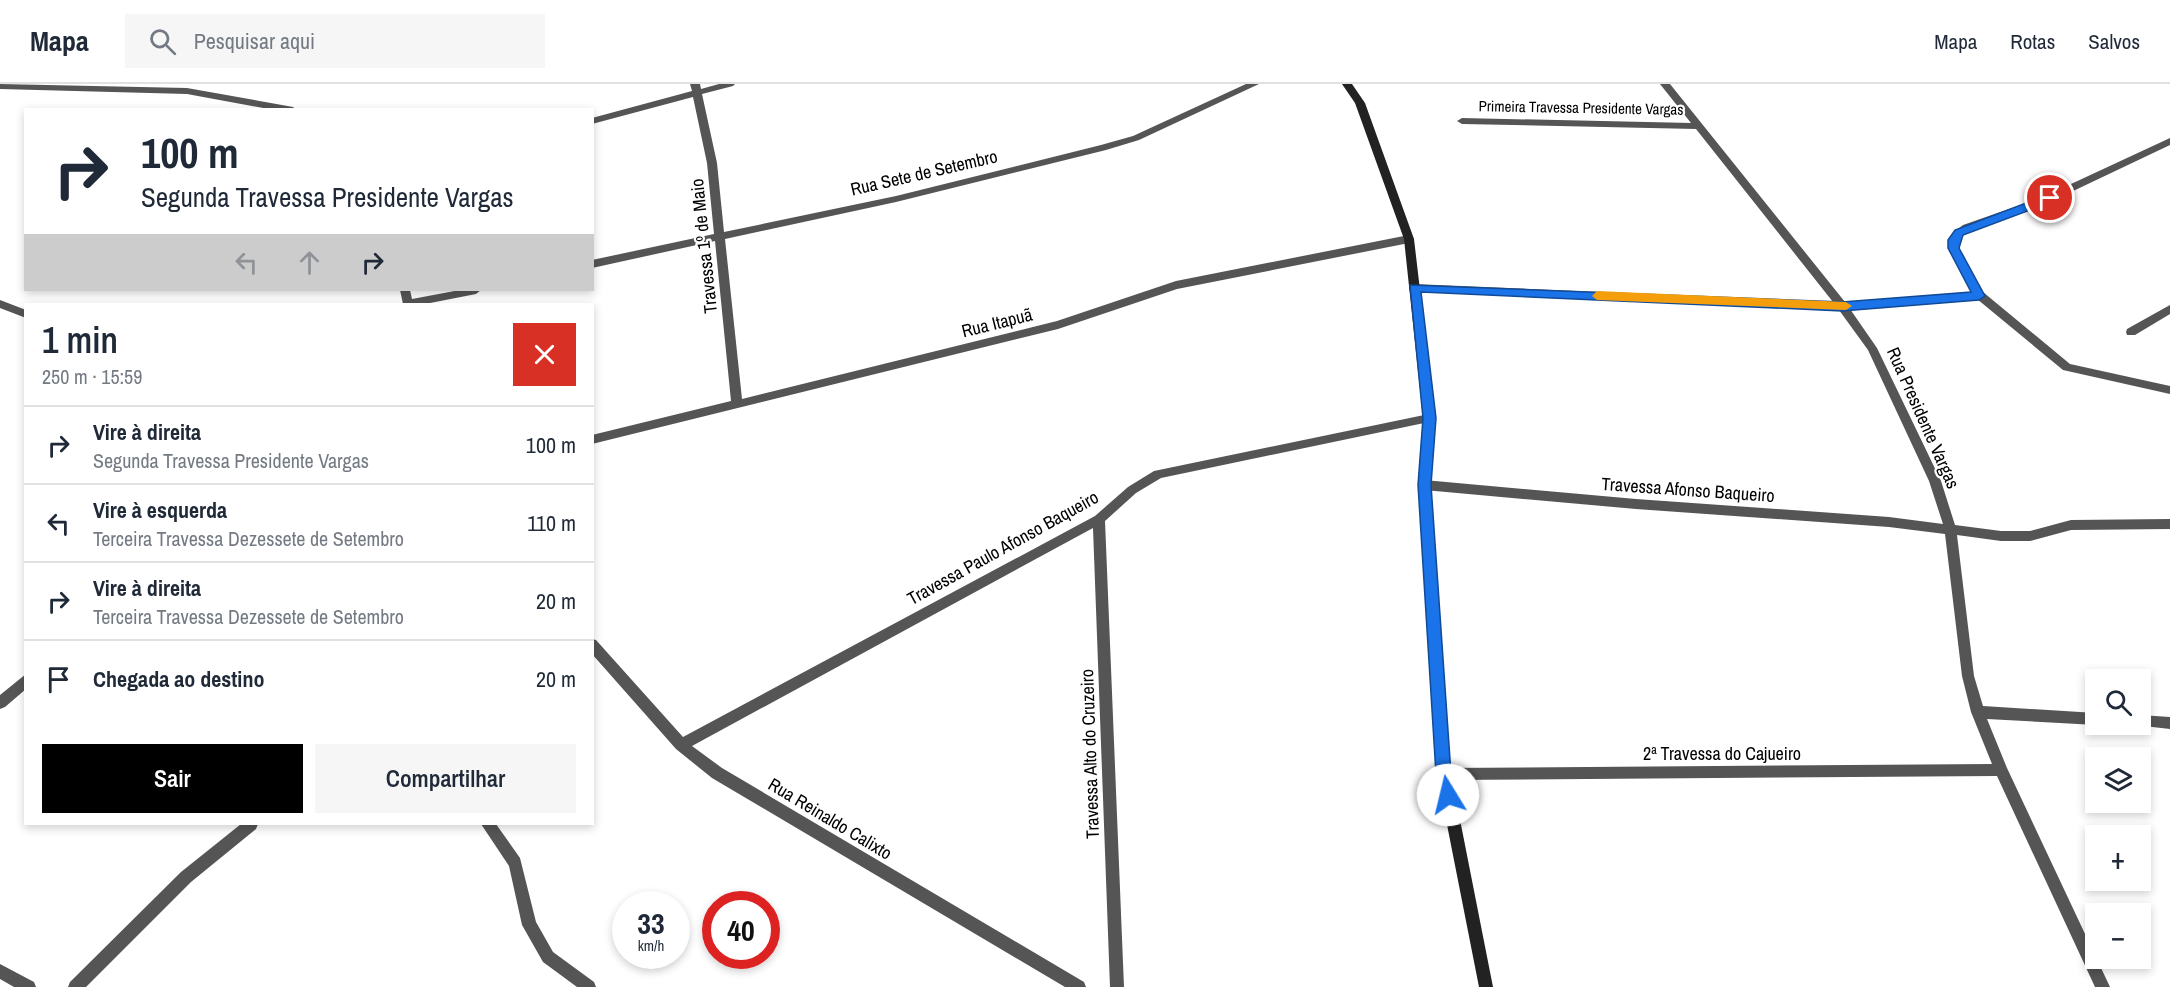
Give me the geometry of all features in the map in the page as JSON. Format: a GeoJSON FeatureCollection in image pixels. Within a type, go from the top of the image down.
{"type":"FeatureCollection","features":[{"type":"Feature","properties":{"kind":"street"},"geometry":{"type":"LineString","coordinates":[[108,89],[138,84]]}},
{"type":"Feature","properties":{"kind":"street"},"geometry":{"type":"LineString","coordinates":[[594,120],[697,88],[730,84]]}},
{"type":"Feature","properties":{"kind":"street","name":"Rua Sete de Setembro"},"geometry":{"type":"LineString","coordinates":[[594,264],[896,199],[1102,148],[1136,138],[1254,84]]}},
{"type":"Feature","properties":{"kind":"street"},"geometry":{"type":"LineString","coordinates":[[1347,84],[1360,103],[1408,239],[1429,418],[1424,485],[1443,774],[1486,987]]}},
{"type":"Feature","properties":{"kind":"street","name":"Rua Presidente Vargas"},"geometry":{"type":"LineString","coordinates":[[1665,84],[1842,306],[1872,348],[1935,481],[1950,528],[1968,676],[1978,712],[2001,770],[2103,987]]}},
{"type":"Feature","properties":{"kind":"street"},"geometry":{"type":"LineString","coordinates":[[0,86],[187,91],[282,108]]}},
{"type":"Feature","properties":{"kind":"street","name":"Travessa 1º de Maio"},"geometry":{"type":"LineString","coordinates":[[697,88],[712,163],[737,405]]}},
{"type":"Feature","properties":{"kind":"street","name":"Primeira Travessa Presidente Vargas"},"geometry":{"type":"LineString","coordinates":[[1462,121],[1700,126]]}},
{"type":"Feature","properties":{"kind":"street"},"geometry":{"type":"LineString","coordinates":[[2170,141],[2089,183],[1959,232],[1954,240],[1953,248],[1979,296],[2067,367],[2170,390]]}},
{"type":"Feature","properties":{"kind":"street","name":"Rua Itapuã"},"geometry":{"type":"LineString","coordinates":[[594,440],[1058,325],[1176,285],[1408,239]]}},
{"type":"Feature","properties":{"kind":"street"},"geometry":{"type":"LineString","coordinates":[[1414,288],[1842,306],[1979,296]]}},
{"type":"Feature","properties":{"kind":"street"},"geometry":{"type":"LineString","coordinates":[[413,303],[471,291]]}},
{"type":"Feature","properties":{"kind":"street"},"geometry":{"type":"LineString","coordinates":[[0,304],[24,313]]}},
{"type":"Feature","properties":{"kind":"street"},"geometry":{"type":"LineString","coordinates":[[2131,332],[2170,309]]}},
{"type":"Feature","properties":{"kind":"street","name":"Travessa Paulo Afonso Baqueiro"},"geometry":{"type":"LineString","coordinates":[[681,745],[1099,519],[1132,490],[1158,474],[1429,418]]}},
{"type":"Feature","properties":{"kind":"street","name":"Travessa Afonso Baqueiro"},"geometry":{"type":"LineString","coordinates":[[1424,485],[1950,528],[2001,536],[2030,536],[2071,525],[2170,524]]}},
{"type":"Feature","properties":{"kind":"street","name":"Travessa Alto do Cruzeiro"},"geometry":{"type":"LineString","coordinates":[[1099,519],[1117,987]]}},
{"type":"Feature","properties":{"kind":"street","name":"Rua Reinaldo Calixto"},"geometry":{"type":"LineString","coordinates":[[594,646],[681,745],[717,773],[1079,987]]}},
{"type":"Feature","properties":{"kind":"street"},"geometry":{"type":"LineString","coordinates":[[0,703],[24,682]]}},
{"type":"Feature","properties":{"kind":"street"},"geometry":{"type":"LineString","coordinates":[[1978,712],[2085,718]]}},
{"type":"Feature","properties":{"kind":"street"},"geometry":{"type":"LineString","coordinates":[[2151,722],[2170,723]]}},
{"type":"Feature","properties":{"kind":"street","name":"2ª Travessa do Cajueiro"},"geometry":{"type":"LineString","coordinates":[[1443,774],[2001,770]]}},
{"type":"Feature","properties":{"kind":"street"},"geometry":{"type":"LineString","coordinates":[[75,987],[186,877],[250,825]]}},
{"type":"Feature","properties":{"kind":"street"},"geometry":{"type":"LineString","coordinates":[[489,825],[515,863],[529,925],[548,957],[589,987]]}},
{"type":"Feature","properties":{"kind":"street"},"geometry":{"type":"LineString","coordinates":[[0,972],[29,987]]}},
{"type":"Feature","properties":{"kind":"slow traffic"},"geometry":{"type":"LineString","coordinates":[[1597,296],[1846,306]]}},
{"type":"Feature","properties":{"kind":"route"},"geometry":{"type":"LineString","coordinates":[[1448,795],[1443,774],[1424,485],[1429,418],[1414,288],[1842,306],[1979,296],[1953,248],[1954,240],[1959,232],[2050,198]]}}]}
